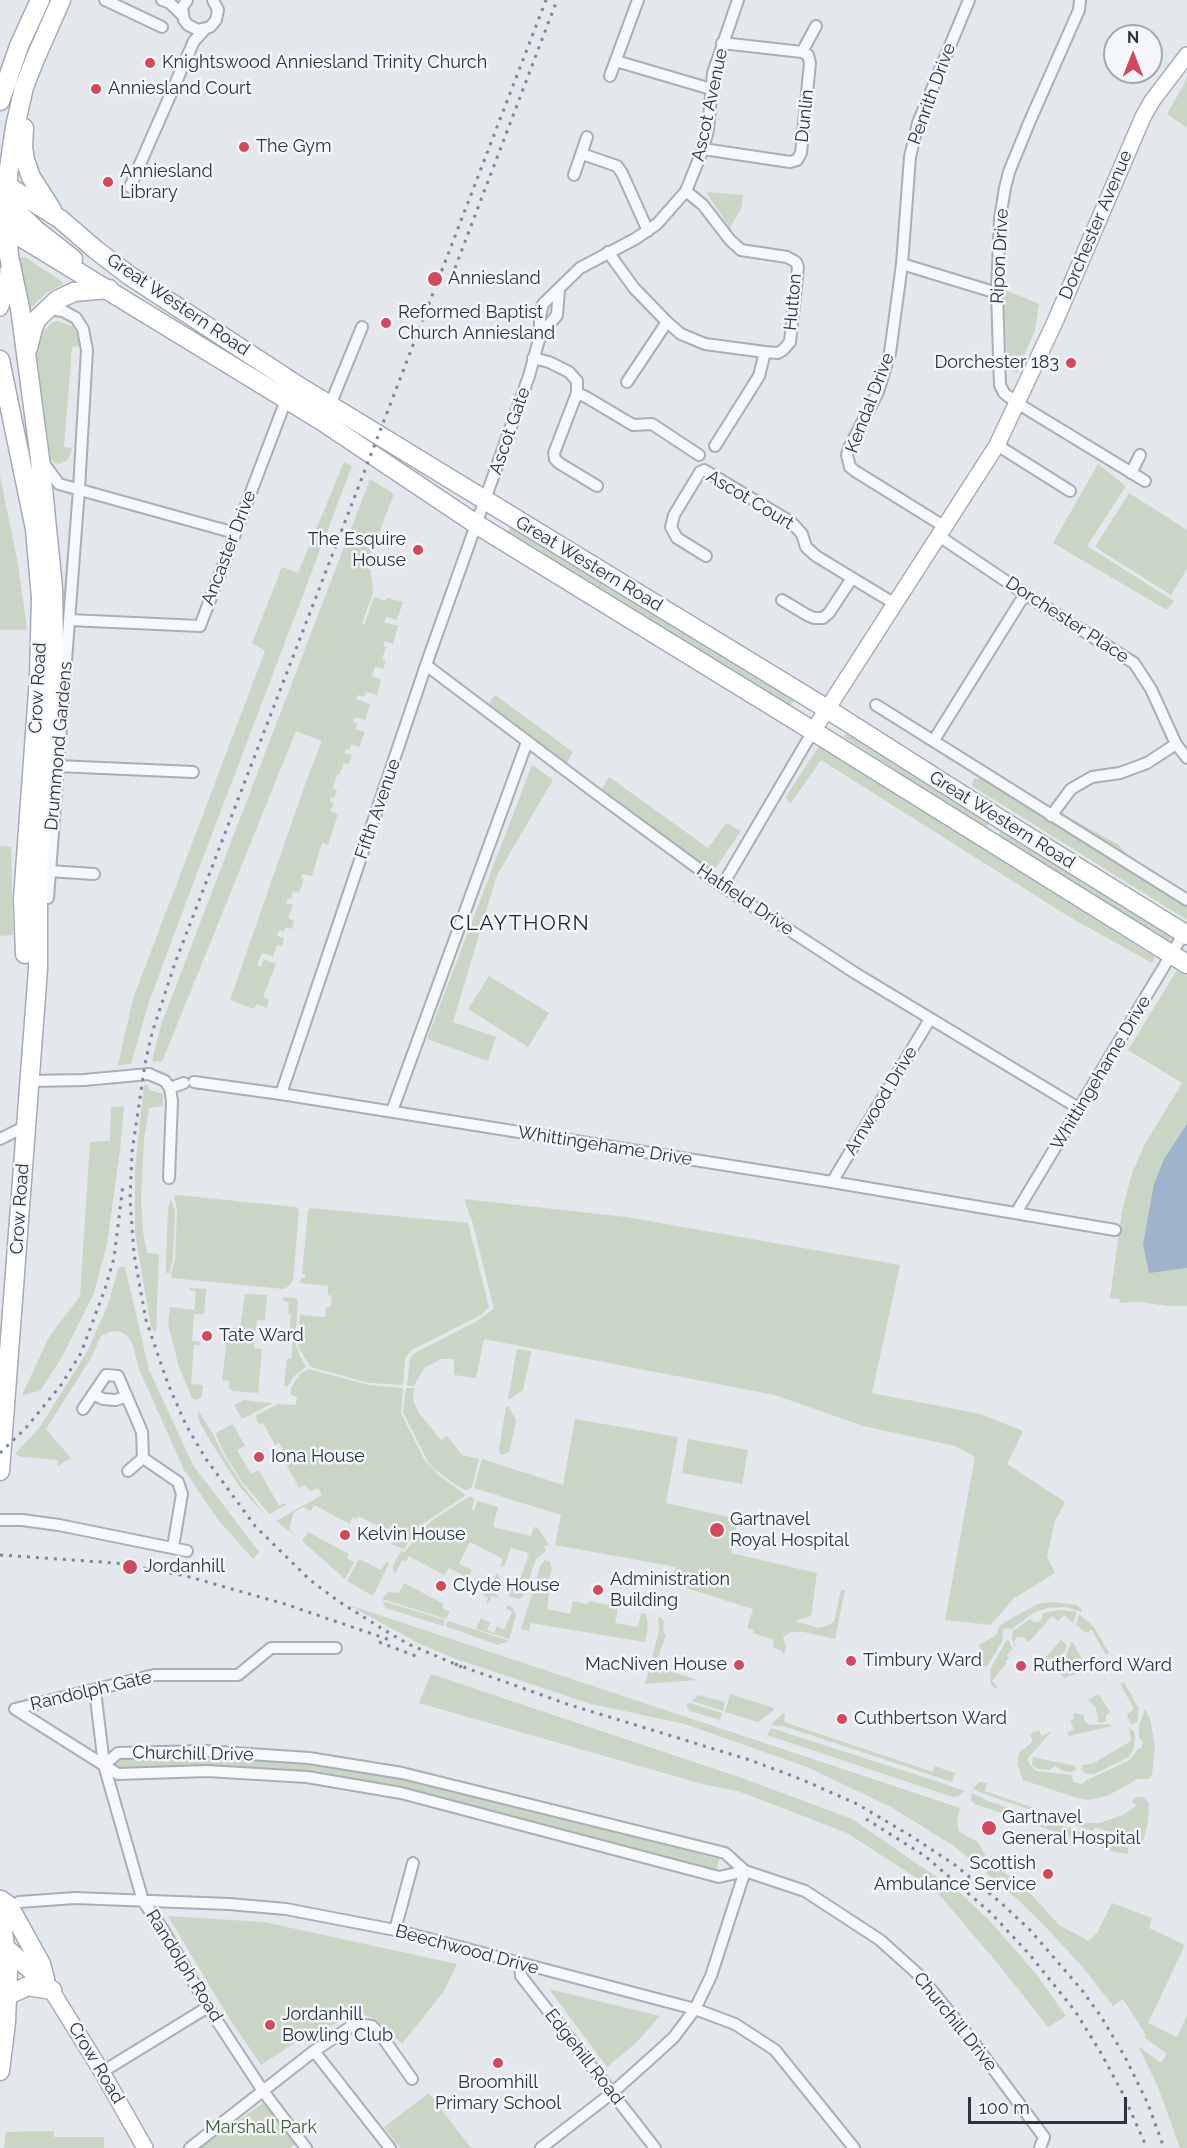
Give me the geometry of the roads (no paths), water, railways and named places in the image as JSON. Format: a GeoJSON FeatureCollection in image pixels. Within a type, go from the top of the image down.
{"type":"FeatureCollection","features":[{"type":"Feature","properties":{"kind":"main road"},"geometry":{"type":"LineString","coordinates":[[0,101],[2,87],[40,0]]}},
{"type":"Feature","properties":{"kind":"main road"},"geometry":{"type":"LineString","coordinates":[[60,219],[48,205],[31,177],[23,153],[29,73],[61,0]]}},
{"type":"Feature","properties":{"kind":"main road","name":"Crow Road"},"geometry":{"type":"LineString","coordinates":[[0,1471],[2,1413],[38,969],[38,867],[54,646],[53,588],[40,459],[20,308],[9,256],[3,205],[15,127],[29,73]]}},
{"type":"Feature","properties":{"kind":"main road"},"geometry":{"type":"LineString","coordinates":[[3,205],[109,289]]}},
{"type":"Feature","properties":{"kind":"main road","name":"Great Western Road"},"geometry":{"type":"LineString","coordinates":[[3,205],[60,219],[130,276],[300,387],[827,709],[1186,934]]}},
{"type":"Feature","properties":{"kind":"main road","name":"Great Western Road"},"geometry":{"type":"LineString","coordinates":[[3,205],[56,260],[109,289],[322,421],[477,524],[1179,960]]}},
{"type":"Feature","properties":{"kind":"main road"},"geometry":{"type":"LineString","coordinates":[[26,360],[33,328],[57,300],[74,292],[109,289]]}},
{"type":"Feature","properties":{"kind":"main road","name":"Crow Road"},"geometry":{"type":"LineString","coordinates":[[0,360],[3,387],[34,529],[41,598],[39,678],[23,899],[26,970],[33,1018]]}},
{"type":"Feature","properties":{"kind":"main road"},"geometry":{"type":"LineString","coordinates":[[987,841],[1000,819]]}},
{"type":"Feature","properties":{"kind":"main road"},"geometry":{"type":"LineString","coordinates":[[0,2071],[8,1995],[3,1946],[6,1909]]}},
{"type":"Feature","properties":{"kind":"main road"},"geometry":{"type":"LineString","coordinates":[[6,1909],[41,1964],[48,1985]]}},
{"type":"Feature","properties":{"kind":"main road"},"geometry":{"type":"LineString","coordinates":[[3,1946],[48,1985]]}},
{"type":"Feature","properties":{"kind":"main road"},"geometry":{"type":"LineString","coordinates":[[8,1995],[28,1986],[48,1985]]}},
{"type":"Feature","properties":{"kind":"street"},"geometry":{"type":"LineString","coordinates":[[105,0],[162,27]]}},
{"type":"Feature","properties":{"kind":"street"},"geometry":{"type":"LineString","coordinates":[[182,15],[182,8],[187,0]]}},
{"type":"Feature","properties":{"kind":"street"},"geometry":{"type":"LineString","coordinates":[[130,188],[194,41],[204,29],[214,24],[218,15],[217,6],[213,0]]}},
{"type":"Feature","properties":{"kind":"street"},"geometry":{"type":"LineString","coordinates":[[610,76],[638,0]]}},
{"type":"Feature","properties":{"kind":"street","name":"Ascot Avenue"},"geometry":{"type":"LineString","coordinates":[[540,336],[540,316],[543,304],[580,268],[648,231],[687,191],[704,149],[711,89],[722,44],[738,0]]}},
{"type":"Feature","properties":{"kind":"street","name":"Penrith Drive"},"geometry":{"type":"LineString","coordinates":[[902,264],[913,140],[932,86],[969,0]]}},
{"type":"Feature","properties":{"kind":"street"},"geometry":{"type":"LineString","coordinates":[[170,1],[182,15],[194,41]]}},
{"type":"Feature","properties":{"kind":"street","name":"Ripon Drive"},"geometry":{"type":"LineString","coordinates":[[1017,403],[1004,393],[1000,385],[997,293],[1000,218],[1010,172],[1079,5]]}},
{"type":"Feature","properties":{"kind":"street"},"geometry":{"type":"LineString","coordinates":[[188,25],[193,29],[204,29]]}},
{"type":"Feature","properties":{"kind":"street"},"geometry":{"type":"LineString","coordinates":[[722,44],[802,52],[816,26]]}},
{"type":"Feature","properties":{"kind":"street","name":"Dunlin"},"geometry":{"type":"LineString","coordinates":[[704,149],[790,162],[800,157],[810,63],[808,55],[802,52]]}},
{"type":"Feature","properties":{"kind":"street","name":"Dorchester Avenue"},"geometry":{"type":"LineString","coordinates":[[813,731],[997,445],[1054,324],[1143,117],[1152,100],[1187,55]]}},
{"type":"Feature","properties":{"kind":"street"},"geometry":{"type":"LineString","coordinates":[[616,61],[711,89]]}},
{"type":"Feature","properties":{"kind":"street"},"geometry":{"type":"LineString","coordinates":[[574,175],[587,137]]}},
{"type":"Feature","properties":{"kind":"street"},"geometry":{"type":"LineString","coordinates":[[582,154],[617,166],[648,231]]}},
{"type":"Feature","properties":{"kind":"street","name":"Hutton"},"geometry":{"type":"LineString","coordinates":[[608,252],[634,288],[681,334],[705,344],[765,352],[778,352],[787,347],[797,277],[796,262],[787,257],[741,250],[730,240],[703,205],[687,191]]}},
{"type":"Feature","properties":{"kind":"street"},"geometry":{"type":"LineString","coordinates":[[0,308],[6,293],[9,256]]}},
{"type":"Feature","properties":{"kind":"street"},"geometry":{"type":"LineString","coordinates":[[902,264],[997,293]]}},
{"type":"Feature","properties":{"kind":"street","name":"Kendal Drive"},"geometry":{"type":"LineString","coordinates":[[902,264],[890,353],[878,392],[849,448],[848,461],[855,471],[942,531]]}},
{"type":"Feature","properties":{"kind":"street"},"geometry":{"type":"LineString","coordinates":[[540,336],[557,315],[559,289]]}},
{"type":"Feature","properties":{"kind":"street"},"geometry":{"type":"LineString","coordinates":[[47,309],[63,311],[76,318],[83,329],[87,350],[69,620]]}},
{"type":"Feature","properties":{"kind":"street"},"geometry":{"type":"LineString","coordinates":[[627,382],[667,322]]}},
{"type":"Feature","properties":{"kind":"street"},"geometry":{"type":"LineString","coordinates":[[322,421],[331,405],[362,327]]}},
{"type":"Feature","properties":{"kind":"street","name":"Ascot Gate"},"geometry":{"type":"LineString","coordinates":[[477,524],[540,336]]}},
{"type":"Feature","properties":{"kind":"street","name":"Hutton"},"geometry":{"type":"LineString","coordinates":[[715,446],[759,376],[765,352]]}},
{"type":"Feature","properties":{"kind":"street"},"geometry":{"type":"LineString","coordinates":[[533,358],[549,362],[569,372],[577,381],[577,393],[555,446],[555,459],[597,486]]}},
{"type":"Feature","properties":{"kind":"street","name":"Ancaster Drive"},"geometry":{"type":"LineString","coordinates":[[69,620],[200,626],[286,400],[300,387]]}},
{"type":"Feature","properties":{"kind":"street","name":"Ascot Court"},"geometry":{"type":"LineString","coordinates":[[577,393],[633,425],[652,424],[699,455]]}},
{"type":"Feature","properties":{"kind":"street"},"geometry":{"type":"LineString","coordinates":[[1017,403],[1145,481]]}},
{"type":"Feature","properties":{"kind":"street"},"geometry":{"type":"LineString","coordinates":[[997,445],[1070,491]]}},
{"type":"Feature","properties":{"kind":"street"},"geometry":{"type":"LineString","coordinates":[[1131,473],[1140,455]]}},
{"type":"Feature","properties":{"kind":"street","name":"Crow Road"},"geometry":{"type":"LineString","coordinates":[[40,459],[59,484],[235,533]]}},
{"type":"Feature","properties":{"kind":"street","name":"Ascot Court"},"geometry":{"type":"LineString","coordinates":[[706,556],[677,538],[671,527],[674,515],[700,472],[704,470],[791,522],[801,534],[809,550],[895,603]]}},
{"type":"Feature","properties":{"kind":"street","name":"Fifth Avenue"},"geometry":{"type":"LineString","coordinates":[[281,1094],[426,665],[477,524]]}},
{"type":"Feature","properties":{"kind":"street","name":"Dorchester Place"},"geometry":{"type":"LineString","coordinates":[[942,531],[1025,594],[1134,663],[1151,689],[1176,744],[1187,758]]}},
{"type":"Feature","properties":{"kind":"street"},"geometry":{"type":"LineString","coordinates":[[782,600],[814,618],[823,618],[829,613],[852,578]]}},
{"type":"Feature","properties":{"kind":"street"},"geometry":{"type":"LineString","coordinates":[[934,741],[1025,594]]}},
{"type":"Feature","properties":{"kind":"street","name":"Drummond Gardens"},"geometry":{"type":"LineString","coordinates":[[48,898],[69,620]]}},
{"type":"Feature","properties":{"kind":"street","name":"Hatfield Drive"},"geometry":{"type":"LineString","coordinates":[[426,665],[722,886],[855,973],[1080,1109]]}},
{"type":"Feature","properties":{"kind":"street","name":"Great Western Road"},"geometry":{"type":"LineString","coordinates":[[876,705],[1187,900]]}},
{"type":"Feature","properties":{"kind":"street"},"geometry":{"type":"LineString","coordinates":[[722,886],[813,731]]}},
{"type":"Feature","properties":{"kind":"street"},"geometry":{"type":"LineString","coordinates":[[392,1112],[527,742]]}},
{"type":"Feature","properties":{"kind":"street"},"geometry":{"type":"LineString","coordinates":[[1051,816],[1071,789],[1092,777],[1120,773],[1147,763],[1176,744]]}},
{"type":"Feature","properties":{"kind":"street"},"geometry":{"type":"LineString","coordinates":[[57,766],[193,772]]}},
{"type":"Feature","properties":{"kind":"street"},"geometry":{"type":"LineString","coordinates":[[49,871],[94,874]]}},
{"type":"Feature","properties":{"kind":"street","name":"Whittingehame Drive"},"geometry":{"type":"LineString","coordinates":[[1016,1213],[1080,1109],[1179,960],[1186,934]]}},
{"type":"Feature","properties":{"kind":"street","name":"Arnwood Drive"},"geometry":{"type":"LineString","coordinates":[[832,1182],[930,1019]]}},
{"type":"Feature","properties":{"kind":"street"},"geometry":{"type":"LineString","coordinates":[[30,1081],[84,1080],[149,1074],[165,1081],[170,1088],[172,1101],[169,1178]]}},
{"type":"Feature","properties":{"kind":"street","name":"Whittingehame Drive"},"geometry":{"type":"LineString","coordinates":[[170,1088],[189,1082],[281,1094],[832,1182],[1114,1230]]}},
{"type":"Feature","properties":{"kind":"street"},"geometry":{"type":"LineString","coordinates":[[0,1140],[26,1126]]}},
{"type":"Feature","properties":{"kind":"street"},"geometry":{"type":"LineString","coordinates":[[0,1140],[24,1152]]}},
{"type":"Feature","properties":{"kind":"street"},"geometry":{"type":"LineString","coordinates":[[83,1409],[106,1375],[118,1376],[142,1432],[143,1458]]}},
{"type":"Feature","properties":{"kind":"street"},"geometry":{"type":"LineString","coordinates":[[93,1394],[103,1399],[116,1400],[127,1396]]}},
{"type":"Feature","properties":{"kind":"street"},"geometry":{"type":"LineString","coordinates":[[128,1471],[143,1458]]}},
{"type":"Feature","properties":{"kind":"street"},"geometry":{"type":"LineString","coordinates":[[143,1458],[178,1482],[182,1494],[173,1547]]}},
{"type":"Feature","properties":{"kind":"street"},"geometry":{"type":"LineString","coordinates":[[0,1520],[59,1524],[187,1551]]}},
{"type":"Feature","properties":{"kind":"street","name":"Randolph Gate"},"geometry":{"type":"LineString","coordinates":[[105,1765],[15,1708],[154,1676],[238,1676],[271,1648],[336,1648]]}},
{"type":"Feature","properties":{"kind":"street","name":"Randolph Road"},"geometry":{"type":"LineString","coordinates":[[94,1690],[105,1765],[143,1901],[263,2091],[306,2148]]}},
{"type":"Feature","properties":{"kind":"street","name":"Churchill Drive"},"geometry":{"type":"LineString","coordinates":[[745,1871],[719,1877],[401,1793],[307,1777],[207,1771],[118,1774],[105,1765],[118,1753],[205,1750],[309,1758],[390,1771],[725,1853],[745,1871],[805,1892],[880,1940],[920,1976],[1044,2137],[1040,2148]]}},
{"type":"Feature","properties":{"kind":"street"},"geometry":{"type":"LineString","coordinates":[[395,1930],[413,1863]]}},
{"type":"Feature","properties":{"kind":"street"},"geometry":{"type":"LineString","coordinates":[[541,2148],[612,2093],[674,2037],[694,2009],[711,1976],[745,1871]]}},
{"type":"Feature","properties":{"kind":"street","name":"Beechwood Drive"},"geometry":{"type":"LineString","coordinates":[[6,1909],[75,1898],[229,1904],[286,1910],[395,1930],[694,2009],[735,2024],[775,2050],[854,2148]]}},
{"type":"Feature","properties":{"kind":"street","name":"Edgehill Road"},"geometry":{"type":"LineString","coordinates":[[520,1964],[521,1976],[655,2148]]}},
{"type":"Feature","properties":{"kind":"street","name":"Crow Road"},"geometry":{"type":"LineString","coordinates":[[48,1985],[102,2072],[145,2148]]}},
{"type":"Feature","properties":{"kind":"street"},"geometry":{"type":"LineString","coordinates":[[102,2072],[208,2007]]}},
{"type":"Feature","properties":{"kind":"street"},"geometry":{"type":"LineString","coordinates":[[190,2148],[314,2051],[355,2024],[372,2026],[412,2079]]}},
{"type":"Feature","properties":{"kind":"street"},"geometry":{"type":"LineString","coordinates":[[314,2051],[390,2148]]}},
{"type":"Feature","properties":{"kind":"water"},"geometry":{"type":"Polygon","coordinates":[[[1187,1124],[1187,1268],[1149,1273],[1143,1244],[1154,1184],[1164,1159],[1187,1124]]]}},
{"type":"Feature","properties":{"kind":"railway"},"geometry":{"type":"LineString","coordinates":[[462,1667],[408,1644],[338,1601],[310,1580],[255,1526],[206,1459],[186,1425],[168,1384],[146,1320],[134,1254],[130,1200],[132,1152],[152,1033],[175,963],[546,0]]}},
{"type":"Feature","properties":{"kind":"railway"},"geometry":{"type":"LineString","coordinates":[[455,268],[557,0]]}},
{"type":"Feature","properties":{"kind":"railway"},"geometry":{"type":"LineString","coordinates":[[0,1453],[25,1429],[61,1385],[81,1353],[114,1258],[123,1185]]}},
{"type":"Feature","properties":{"kind":"railway"},"geometry":{"type":"LineString","coordinates":[[0,1555],[116,1563],[186,1576],[285,1604],[390,1640]]}},
{"type":"Feature","properties":{"kind":"railway"},"geometry":{"type":"LineString","coordinates":[[379,1642],[418,1657]]}},
{"type":"Feature","properties":{"kind":"railway"},"geometry":{"type":"LineString","coordinates":[[455,1664],[567,1704],[750,1760],[803,1780],[857,1804],[955,1865],[1030,1930],[1081,1989],[1100,2015],[1125,2057],[1148,2104],[1164,2148]]}},
{"type":"Feature","properties":{"kind":"railway"},"geometry":{"type":"LineString","coordinates":[[866,1819],[925,1856],[991,1913],[1030,1955],[1075,2011],[1101,2053],[1123,2094],[1147,2148]]}},
{"type":"Feature","properties":{"kind":"place","name":"Knightswood Anniesland Trinity Church"},"geometry":{"type":"Point","coordinates":[150,63]}},
{"type":"Feature","properties":{"kind":"place","name":"Anniesland Court"},"geometry":{"type":"Point","coordinates":[96,89]}},
{"type":"Feature","properties":{"kind":"place","name":"The Gym"},"geometry":{"type":"Point","coordinates":[244,147]}},
{"type":"Feature","properties":{"kind":"place","name":"Anniesland Library"},"geometry":{"type":"Point","coordinates":[108,182]}},
{"type":"Feature","properties":{"kind":"place","name":"Anniesland"},"geometry":{"type":"Point","coordinates":[435,279]}},
{"type":"Feature","properties":{"kind":"place","name":"Reformed Baptist Church Anniesland"},"geometry":{"type":"Point","coordinates":[386,323]}},
{"type":"Feature","properties":{"kind":"place","name":"Dorchester 183"},"geometry":{"type":"Point","coordinates":[1071,363]}},
{"type":"Feature","properties":{"kind":"place","name":"The Esquire House"},"geometry":{"type":"Point","coordinates":[418,550]}},
{"type":"Feature","properties":{"kind":"place","name":"Tate Ward"},"geometry":{"type":"Point","coordinates":[207,1336]}},
{"type":"Feature","properties":{"kind":"place","name":"Iona House"},"geometry":{"type":"Point","coordinates":[259,1457]}},
{"type":"Feature","properties":{"kind":"place","name":"Gartnavel Royal Hospital"},"geometry":{"type":"Point","coordinates":[717,1530]}},
{"type":"Feature","properties":{"kind":"place","name":"Kelvin House"},"geometry":{"type":"Point","coordinates":[345,1535]}},
{"type":"Feature","properties":{"kind":"place","name":"Jordanhill"},"geometry":{"type":"Point","coordinates":[130,1567]}},
{"type":"Feature","properties":{"kind":"place","name":"Clyde House"},"geometry":{"type":"Point","coordinates":[441,1586]}},
{"type":"Feature","properties":{"kind":"place","name":"Administration Building"},"geometry":{"type":"Point","coordinates":[598,1590]}},
{"type":"Feature","properties":{"kind":"place","name":"Timbury Ward"},"geometry":{"type":"Point","coordinates":[851,1661]}},
{"type":"Feature","properties":{"kind":"place","name":"MacNiven House"},"geometry":{"type":"Point","coordinates":[739,1665]}},
{"type":"Feature","properties":{"kind":"place","name":"Rutherford Ward"},"geometry":{"type":"Point","coordinates":[1021,1666]}},
{"type":"Feature","properties":{"kind":"place","name":"Cuthbertson Ward"},"geometry":{"type":"Point","coordinates":[842,1719]}},
{"type":"Feature","properties":{"kind":"place","name":"Gartnavel General Hospital"},"geometry":{"type":"Point","coordinates":[989,1828]}},
{"type":"Feature","properties":{"kind":"place","name":"Scottish Ambulance Service"},"geometry":{"type":"Point","coordinates":[1048,1874]}},
{"type":"Feature","properties":{"kind":"place","name":"Jordanhill Bowling Club"},"geometry":{"type":"Point","coordinates":[270,2025]}},
{"type":"Feature","properties":{"kind":"place","name":"Broomhill Primary School"},"geometry":{"type":"Point","coordinates":[498,2063]}},
{"type":"Feature","properties":{"kind":"district","name":"CLAYTHORN"},"geometry":{"type":"Point","coordinates":[520,924]}},
{"type":"Feature","properties":{"kind":"park label","name":"Marshall Park"},"geometry":{"type":"Point","coordinates":[261,2128]}}]}
